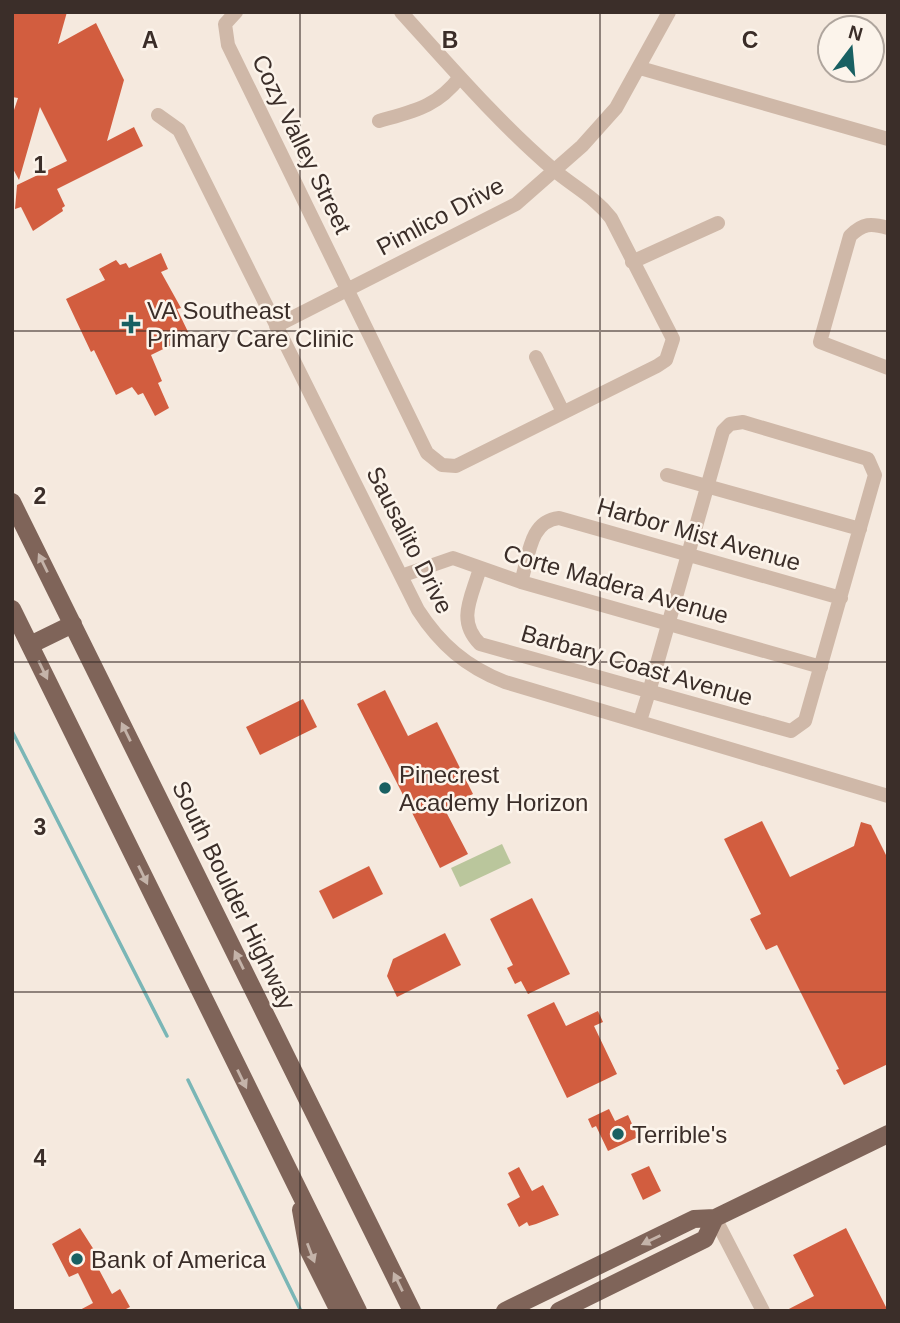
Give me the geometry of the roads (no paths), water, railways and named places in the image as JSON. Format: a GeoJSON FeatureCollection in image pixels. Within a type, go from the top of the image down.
{"type":"FeatureCollection","features":[{"type":"Feature","properties":{"kind":"main road","name":"South Boulder Highway"},"geometry":{"type":"LineString","coordinates":[[12,502],[412,1311]]}},
{"type":"Feature","properties":{"kind":"main road"},"geometry":{"type":"LineString","coordinates":[[12,609],[358,1311]]}},
{"type":"Feature","properties":{"kind":"main road"},"geometry":{"type":"LineString","coordinates":[[30,645],[73,624]]}},
{"type":"Feature","properties":{"kind":"main road"},"geometry":{"type":"LineString","coordinates":[[505,1311],[694,1219],[715,1218],[888,1134]]}},
{"type":"Feature","properties":{"kind":"main road"},"geometry":{"type":"LineString","coordinates":[[297,1190],[308,1249],[339,1311]]}},
{"type":"Feature","properties":{"kind":"main road"},"geometry":{"type":"LineString","coordinates":[[559,1311],[705,1239],[715,1218]]}},
{"type":"Feature","properties":{"kind":"street","name":"Cozy Valley Street"},"geometry":{"type":"LineString","coordinates":[[236,12],[225,24],[228,45],[427,453],[442,465],[456,466],[563,412]]}},
{"type":"Feature","properties":{"kind":"street"},"geometry":{"type":"LineString","coordinates":[[401,12],[460,77],[555,170],[598,201],[611,218],[673,339],[672,349],[657,366],[563,412],[536,357]]}},
{"type":"Feature","properties":{"kind":"street","name":"Pimlico Drive"},"geometry":{"type":"LineString","coordinates":[[276,326],[492,219],[516,204],[555,170],[616,108],[669,12]]}},
{"type":"Feature","properties":{"kind":"street"},"geometry":{"type":"LineString","coordinates":[[640,68],[888,139]]}},
{"type":"Feature","properties":{"kind":"street"},"geometry":{"type":"LineString","coordinates":[[379,121],[420,109],[445,96],[460,77]]}},
{"type":"Feature","properties":{"kind":"street","name":"Sausalito Drive"},"geometry":{"type":"LineString","coordinates":[[158,115],[179,130],[401,576],[433,633],[468,664],[505,682],[888,796]]}},
{"type":"Feature","properties":{"kind":"street"},"geometry":{"type":"LineString","coordinates":[[632,262],[718,223]]}},
{"type":"Feature","properties":{"kind":"street"},"geometry":{"type":"LineString","coordinates":[[888,228],[873,223],[861,226],[850,236],[820,342],[888,368]]}},
{"type":"Feature","properties":{"kind":"street"},"geometry":{"type":"LineString","coordinates":[[640,721],[723,431],[730,424],[743,422],[868,459],[873,465],[875,475],[821,667]]}},
{"type":"Feature","properties":{"kind":"street"},"geometry":{"type":"LineString","coordinates":[[667,475],[860,529]]}},
{"type":"Feature","properties":{"kind":"street","name":"Harbor Mist Avenue"},"geometry":{"type":"LineString","coordinates":[[521,582],[537,528],[545,520],[559,518],[841,598]]}},
{"type":"Feature","properties":{"kind":"street","name":"Corte Madera Avenue"},"geometry":{"type":"LineString","coordinates":[[401,576],[447,559],[821,667]]}},
{"type":"Feature","properties":{"kind":"street","name":"Barbary Coast Avenue"},"geometry":{"type":"LineString","coordinates":[[480,568],[466,618],[469,633],[480,644],[791,731],[805,721],[821,667]]}},
{"type":"Feature","properties":{"kind":"street"},"geometry":{"type":"LineString","coordinates":[[715,1218],[763,1311]]}},
{"type":"Feature","properties":{"kind":"waterway"},"geometry":{"type":"LineString","coordinates":[[12,731],[167,1036]]}},
{"type":"Feature","properties":{"kind":"waterway"},"geometry":{"type":"LineString","coordinates":[[188,1080],[301,1311]]}},
{"type":"Feature","properties":{"kind":"place","name":"VA Southeast Primary Care Clinic"},"geometry":{"type":"Point","coordinates":[131,324]}},
{"type":"Feature","properties":{"kind":"place","name":"Pinecrest Academy Horizon"},"geometry":{"type":"Point","coordinates":[385,788]}},
{"type":"Feature","properties":{"kind":"place","name":"Terrible's"},"geometry":{"type":"Point","coordinates":[618,1134]}},
{"type":"Feature","properties":{"kind":"place","name":"Bank of America"},"geometry":{"type":"Point","coordinates":[77,1259]}}]}
